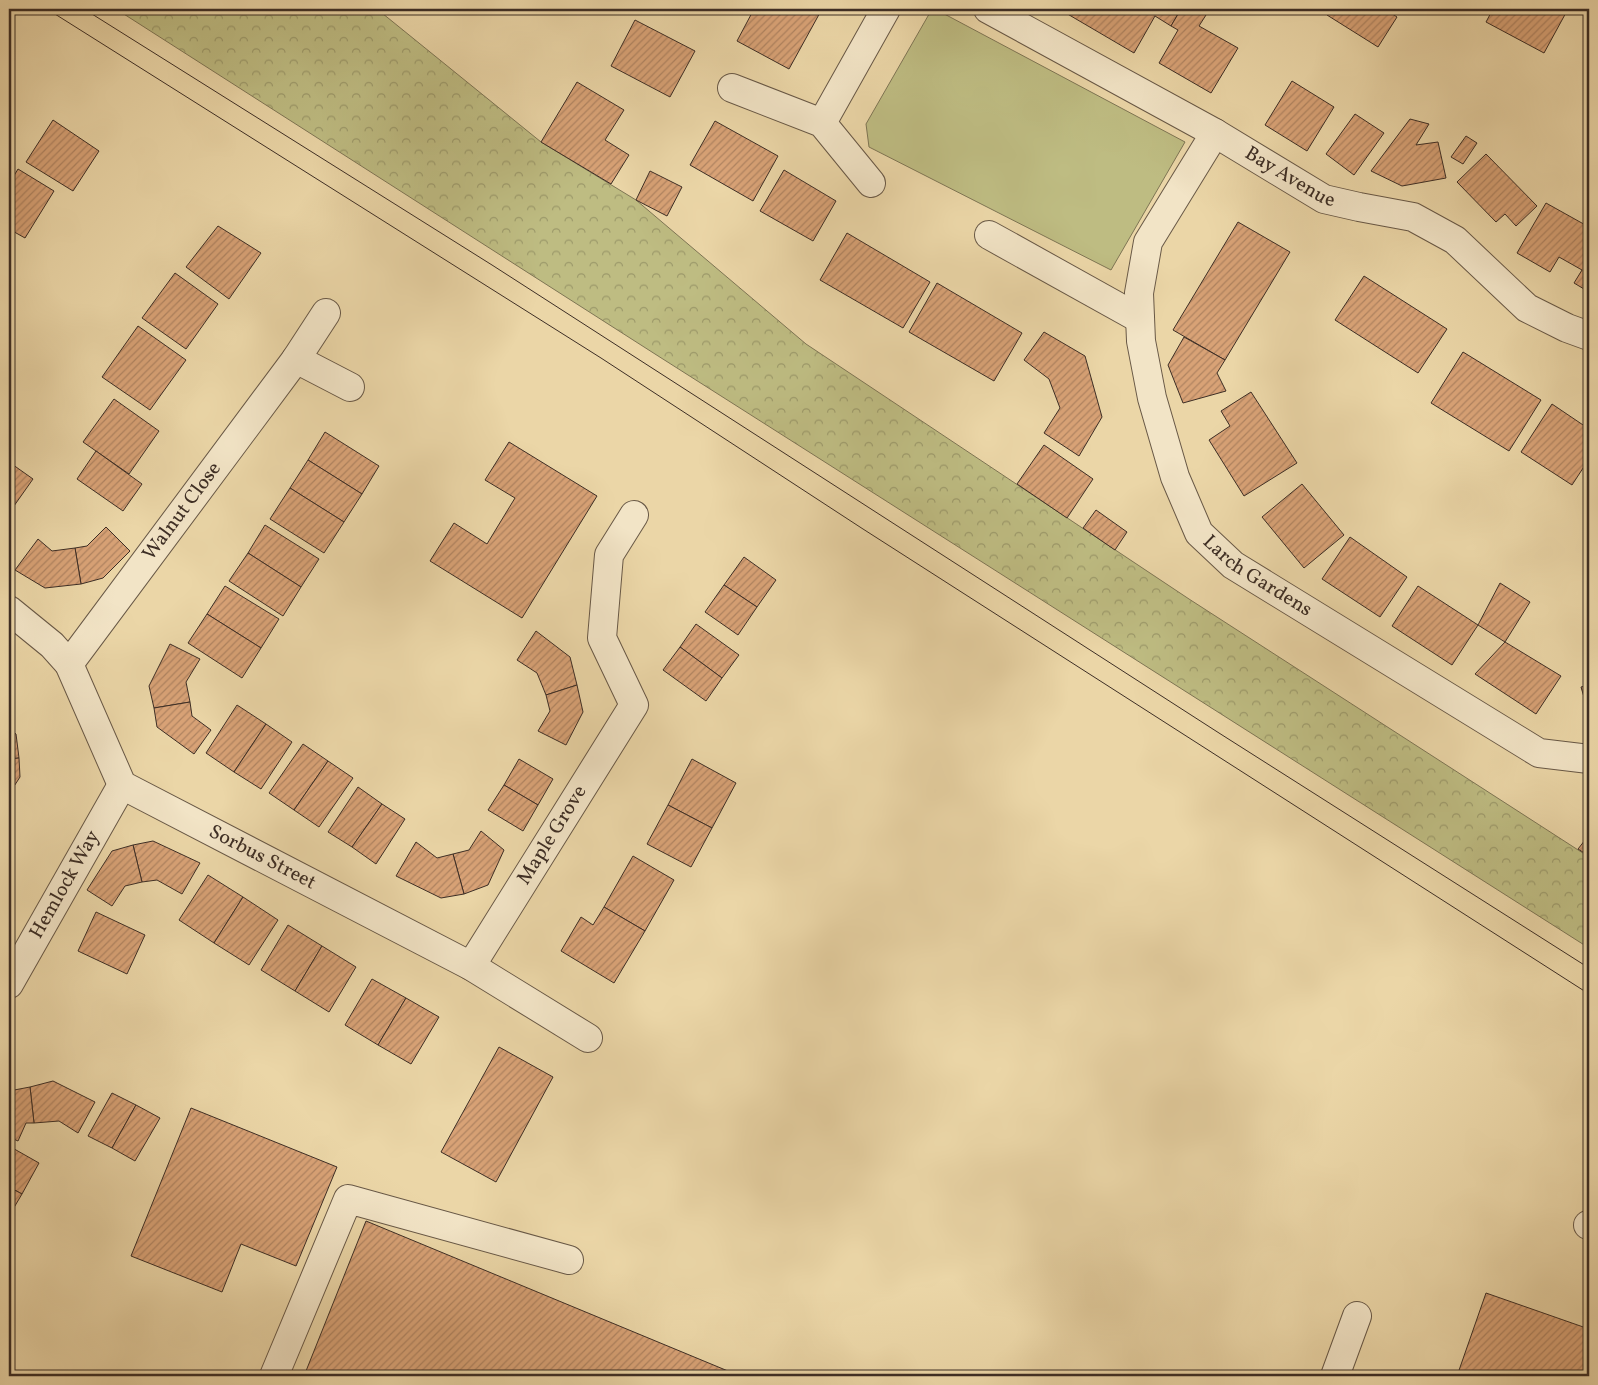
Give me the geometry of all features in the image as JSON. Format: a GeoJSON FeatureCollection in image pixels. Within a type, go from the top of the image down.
{"type":"FeatureCollection","features":[{"type":"Feature","properties":{"kind":"street"},"geometry":{"type":"LineString","coordinates":[[822,122],[886,9]]}},
{"type":"Feature","properties":{"kind":"street","name":"Bay Avenue"},"geometry":{"type":"LineString","coordinates":[[988,9],[1215,133],[1324,199],[1413,218],[1455,240],[1527,308],[1567,328],[1589,336]]}},
{"type":"Feature","properties":{"kind":"street"},"geometry":{"type":"LineString","coordinates":[[732,88],[822,122],[871,183]]}},
{"type":"Feature","properties":{"kind":"street","name":"Larch Gardens"},"geometry":{"type":"LineString","coordinates":[[1215,133],[1148,242],[1139,293],[1141,341],[1152,398],[1175,477],[1198,532],[1233,566],[1539,753],[1589,759]]}},
{"type":"Feature","properties":{"kind":"street"},"geometry":{"type":"LineString","coordinates":[[988,235],[1140,319]]}},
{"type":"Feature","properties":{"kind":"street","name":"Walnut Close"},"geometry":{"type":"LineString","coordinates":[[69,664],[296,359],[326,313]]}},
{"type":"Feature","properties":{"kind":"street"},"geometry":{"type":"LineString","coordinates":[[296,359],[350,387]]}},
{"type":"Feature","properties":{"kind":"street","name":"Maple Grove"},"geometry":{"type":"LineString","coordinates":[[471,966],[634,705],[602,638],[610,555],[634,515]]}},
{"type":"Feature","properties":{"kind":"street"},"geometry":{"type":"LineString","coordinates":[[9,610],[52,645],[69,664],[122,785]]}},
{"type":"Feature","properties":{"kind":"street","name":"Sorbus Street"},"geometry":{"type":"LineString","coordinates":[[122,785],[471,966],[588,1038]]}},
{"type":"Feature","properties":{"kind":"street","name":"Hemlock Way"},"geometry":{"type":"LineString","coordinates":[[9,984],[122,785]]}},
{"type":"Feature","properties":{"kind":"street"},"geometry":{"type":"LineString","coordinates":[[274,1376],[348,1199],[569,1260]]}},
{"type":"Feature","properties":{"kind":"street"},"geometry":{"type":"LineString","coordinates":[[1335,1376],[1357,1316]]}},
{"type":"Feature","properties":{"kind":"green space"},"geometry":{"type":"Polygon","coordinates":[[[116,9],[377,9],[541,142],[636,200],[806,344],[1189,599],[1589,857],[1589,948],[655,354],[116,9]]]}},
{"type":"Feature","properties":{"kind":"green space"},"geometry":{"type":"Polygon","coordinates":[[[932,9],[1185,142],[1111,270],[869,147],[866,124],[932,9]]]}},
{"type":"Feature","properties":{"kind":"building"},"geometry":{"type":"Polygon","coordinates":[[[754,9],[822,9],[789,69],[737,41],[754,9]]]}},
{"type":"Feature","properties":{"kind":"building"},"geometry":{"type":"Polygon","coordinates":[[[1059,9],[1181,9],[1171,26],[1155,16],[1134,53],[1059,9]]]}},
{"type":"Feature","properties":{"kind":"building"},"geometry":{"type":"Polygon","coordinates":[[[1181,9],[1196,9],[1206,15],[1199,26],[1238,48],[1211,93],[1159,63],[1178,30],[1171,26],[1181,9]]]}},
{"type":"Feature","properties":{"kind":"building"},"geometry":{"type":"Polygon","coordinates":[[[1331,9],[1385,9],[1397,17],[1378,47],[1327,15],[1331,9]]]}},
{"type":"Feature","properties":{"kind":"building"},"geometry":{"type":"Polygon","coordinates":[[[1493,9],[1568,9],[1544,53],[1486,22],[1493,9]]]}},
{"type":"Feature","properties":{"kind":"building"},"geometry":{"type":"Polygon","coordinates":[[[635,20],[695,51],[670,97],[611,66],[635,20]]]}},
{"type":"Feature","properties":{"kind":"building"},"geometry":{"type":"Polygon","coordinates":[[[1292,81],[1334,107],[1307,151],[1265,125],[1292,81]]]}},
{"type":"Feature","properties":{"kind":"building"},"geometry":{"type":"Polygon","coordinates":[[[577,82],[624,110],[605,140],[629,155],[611,184],[541,142],[577,82]]]}},
{"type":"Feature","properties":{"kind":"building"},"geometry":{"type":"Polygon","coordinates":[[[1355,114],[1384,133],[1354,175],[1326,154],[1355,114]]]}},
{"type":"Feature","properties":{"kind":"building"},"geometry":{"type":"Polygon","coordinates":[[[1410,119],[1429,124],[1416,145],[1438,142],[1446,178],[1402,186],[1371,171],[1410,119]]]}},
{"type":"Feature","properties":{"kind":"building"},"geometry":{"type":"Polygon","coordinates":[[[53,120],[99,151],[73,191],[26,162],[53,120]]]}},
{"type":"Feature","properties":{"kind":"building"},"geometry":{"type":"Polygon","coordinates":[[[715,121],[778,156],[753,201],[690,165],[715,121]]]}},
{"type":"Feature","properties":{"kind":"building"},"geometry":{"type":"Polygon","coordinates":[[[1466,136],[1477,143],[1463,164],[1451,157],[1466,136]]]}},
{"type":"Feature","properties":{"kind":"building"},"geometry":{"type":"Polygon","coordinates":[[[1486,154],[1537,206],[1516,226],[1505,214],[1496,222],[1457,182],[1486,154]]]}},
{"type":"Feature","properties":{"kind":"building"},"geometry":{"type":"Polygon","coordinates":[[[18,169],[54,191],[25,238],[9,229],[9,184],[18,169]]]}},
{"type":"Feature","properties":{"kind":"building"},"geometry":{"type":"Polygon","coordinates":[[[784,170],[836,201],[813,241],[760,211],[784,170]]]}},
{"type":"Feature","properties":{"kind":"building"},"geometry":{"type":"Polygon","coordinates":[[[650,171],[682,187],[667,216],[636,200],[650,171]]]}},
{"type":"Feature","properties":{"kind":"building"},"geometry":{"type":"Polygon","coordinates":[[[1546,203],[1589,227],[1589,292],[1574,283],[1582,270],[1559,257],[1550,272],[1517,253],[1546,203]]]}},
{"type":"Feature","properties":{"kind":"building"},"geometry":{"type":"Polygon","coordinates":[[[1238,222],[1290,252],[1225,360],[1173,330],[1238,222]]]}},
{"type":"Feature","properties":{"kind":"building"},"geometry":{"type":"Polygon","coordinates":[[[218,226],[261,253],[229,299],[186,267],[218,226]]]}},
{"type":"Feature","properties":{"kind":"building"},"geometry":{"type":"Polygon","coordinates":[[[847,233],[930,282],[903,328],[820,280],[847,233]]]}},
{"type":"Feature","properties":{"kind":"building"},"geometry":{"type":"Polygon","coordinates":[[[175,273],[218,304],[186,349],[142,318],[175,273]]]}},
{"type":"Feature","properties":{"kind":"building"},"geometry":{"type":"Polygon","coordinates":[[[1364,276],[1447,329],[1418,373],[1335,320],[1364,276]]]}},
{"type":"Feature","properties":{"kind":"building"},"geometry":{"type":"Polygon","coordinates":[[[937,283],[1022,333],[994,381],[909,332],[937,283]]]}},
{"type":"Feature","properties":{"kind":"building"},"geometry":{"type":"Polygon","coordinates":[[[138,326],[186,360],[150,410],[102,377],[138,326]]]}},
{"type":"Feature","properties":{"kind":"building"},"geometry":{"type":"Polygon","coordinates":[[[1044,332],[1085,356],[1102,417],[1079,456],[1044,433],[1060,408],[1049,379],[1024,360],[1044,332]]]}},
{"type":"Feature","properties":{"kind":"building"},"geometry":{"type":"Polygon","coordinates":[[[1184,337],[1225,360],[1217,373],[1226,391],[1183,403],[1168,365],[1184,337]]]}},
{"type":"Feature","properties":{"kind":"building"},"geometry":{"type":"Polygon","coordinates":[[[1463,352],[1541,400],[1509,451],[1431,403],[1463,352]]]}},
{"type":"Feature","properties":{"kind":"building"},"geometry":{"type":"Polygon","coordinates":[[[1251,392],[1297,463],[1244,496],[1209,440],[1230,426],[1221,411],[1251,392]]]}},
{"type":"Feature","properties":{"kind":"building"},"geometry":{"type":"Polygon","coordinates":[[[114,399],[159,431],[129,474],[83,442],[114,399]]]}},
{"type":"Feature","properties":{"kind":"building"},"geometry":{"type":"Polygon","coordinates":[[[1552,404],[1589,429],[1589,459],[1572,485],[1521,452],[1552,404]]]}},
{"type":"Feature","properties":{"kind":"building"},"geometry":{"type":"Polygon","coordinates":[[[325,432],[379,466],[362,494],[308,460],[325,432]]]}},
{"type":"Feature","properties":{"kind":"building"},"geometry":{"type":"Polygon","coordinates":[[[509,442],[597,496],[522,618],[430,561],[454,523],[487,544],[515,498],[485,480],[509,442]]]}},
{"type":"Feature","properties":{"kind":"building"},"geometry":{"type":"Polygon","coordinates":[[[1044,445],[1093,479],[1067,518],[1017,484],[1044,445]]]}},
{"type":"Feature","properties":{"kind":"building"},"geometry":{"type":"Polygon","coordinates":[[[96,451],[142,484],[123,511],[77,479],[96,451]]]}},
{"type":"Feature","properties":{"kind":"building"},"geometry":{"type":"Polygon","coordinates":[[[308,460],[362,494],[344,522],[290,488],[308,460]]]}},
{"type":"Feature","properties":{"kind":"building"},"geometry":{"type":"Polygon","coordinates":[[[9,462],[33,479],[9,513],[9,462]]]}},
{"type":"Feature","properties":{"kind":"building"},"geometry":{"type":"Polygon","coordinates":[[[1302,484],[1344,535],[1304,568],[1262,517],[1302,484]]]}},
{"type":"Feature","properties":{"kind":"building"},"geometry":{"type":"Polygon","coordinates":[[[290,488],[344,522],[324,553],[270,519],[290,488]]]}},
{"type":"Feature","properties":{"kind":"building"},"geometry":{"type":"Polygon","coordinates":[[[1096,510],[1127,532],[1115,550],[1083,528],[1096,510]]]}},
{"type":"Feature","properties":{"kind":"building"},"geometry":{"type":"Polygon","coordinates":[[[265,525],[319,559],[301,587],[248,553],[265,525]]]}},
{"type":"Feature","properties":{"kind":"building"},"geometry":{"type":"Polygon","coordinates":[[[106,527],[130,551],[103,578],[81,584],[75,548],[87,546],[106,527]]]}},
{"type":"Feature","properties":{"kind":"building"},"geometry":{"type":"Polygon","coordinates":[[[1350,537],[1407,577],[1380,617],[1322,579],[1350,537]]]}},
{"type":"Feature","properties":{"kind":"building"},"geometry":{"type":"Polygon","coordinates":[[[38,539],[52,551],[75,548],[81,584],[45,588],[15,570],[38,539]]]}},
{"type":"Feature","properties":{"kind":"building"},"geometry":{"type":"Polygon","coordinates":[[[248,553],[301,587],[283,616],[229,581],[248,553]]]}},
{"type":"Feature","properties":{"kind":"building"},"geometry":{"type":"Polygon","coordinates":[[[744,557],[776,580],[757,607],[724,585],[744,557]]]}},
{"type":"Feature","properties":{"kind":"building"},"geometry":{"type":"Polygon","coordinates":[[[1500,583],[1530,602],[1505,642],[1478,625],[1500,583]]]}},
{"type":"Feature","properties":{"kind":"building"},"geometry":{"type":"Polygon","coordinates":[[[724,585],[757,607],[738,635],[705,612],[724,585]]]}},
{"type":"Feature","properties":{"kind":"building"},"geometry":{"type":"Polygon","coordinates":[[[225,586],[279,619],[261,648],[207,614],[225,586]]]}},
{"type":"Feature","properties":{"kind":"building"},"geometry":{"type":"Polygon","coordinates":[[[1418,586],[1478,625],[1452,665],[1392,626],[1418,586]]]}},
{"type":"Feature","properties":{"kind":"building"},"geometry":{"type":"Polygon","coordinates":[[[207,614],[261,648],[242,678],[188,643],[207,614]]]}},
{"type":"Feature","properties":{"kind":"building"},"geometry":{"type":"Polygon","coordinates":[[[696,624],[739,655],[722,678],[680,647],[696,624]]]}},
{"type":"Feature","properties":{"kind":"building"},"geometry":{"type":"Polygon","coordinates":[[[536,631],[570,657],[577,685],[546,695],[537,673],[517,660],[536,631]]]}},
{"type":"Feature","properties":{"kind":"building"},"geometry":{"type":"Polygon","coordinates":[[[1505,642],[1561,676],[1536,714],[1475,674],[1505,642]]]}},
{"type":"Feature","properties":{"kind":"building"},"geometry":{"type":"Polygon","coordinates":[[[170,644],[200,659],[186,682],[190,702],[154,708],[149,686],[170,644]]]}},
{"type":"Feature","properties":{"kind":"building"},"geometry":{"type":"Polygon","coordinates":[[[680,647],[722,678],[706,701],[663,670],[680,647]]]}},
{"type":"Feature","properties":{"kind":"building"},"geometry":{"type":"Polygon","coordinates":[[[577,685],[583,712],[566,745],[538,731],[550,711],[546,695],[577,685]]]}},
{"type":"Feature","properties":{"kind":"building"},"geometry":{"type":"Polygon","coordinates":[[[1589,685],[1589,714],[1581,687],[1589,685]]]}},
{"type":"Feature","properties":{"kind":"building"},"geometry":{"type":"Polygon","coordinates":[[[190,702],[192,716],[211,730],[194,754],[157,727],[154,708],[190,702]]]}},
{"type":"Feature","properties":{"kind":"building"},"geometry":{"type":"Polygon","coordinates":[[[237,705],[266,724],[234,772],[206,753],[237,705]]]}},
{"type":"Feature","properties":{"kind":"building"},"geometry":{"type":"Polygon","coordinates":[[[266,724],[292,742],[261,789],[234,772],[266,724]]]}},
{"type":"Feature","properties":{"kind":"building"},"geometry":{"type":"Polygon","coordinates":[[[9,728],[16,734],[19,758],[9,759],[9,728]]]}},
{"type":"Feature","properties":{"kind":"building"},"geometry":{"type":"Polygon","coordinates":[[[303,744],[328,761],[294,810],[269,793],[303,744]]]}},
{"type":"Feature","properties":{"kind":"building"},"geometry":{"type":"Polygon","coordinates":[[[19,758],[20,777],[9,794],[9,759],[19,758]]]}},
{"type":"Feature","properties":{"kind":"building"},"geometry":{"type":"Polygon","coordinates":[[[519,759],[553,779],[538,805],[504,785],[519,759]]]}},
{"type":"Feature","properties":{"kind":"building"},"geometry":{"type":"Polygon","coordinates":[[[692,759],[736,783],[712,828],[668,805],[692,759]]]}},
{"type":"Feature","properties":{"kind":"building"},"geometry":{"type":"Polygon","coordinates":[[[328,761],[353,778],[319,827],[294,810],[328,761]]]}},
{"type":"Feature","properties":{"kind":"building"},"geometry":{"type":"Polygon","coordinates":[[[504,785],[538,805],[523,831],[488,810],[504,785]]]}},
{"type":"Feature","properties":{"kind":"building"},"geometry":{"type":"Polygon","coordinates":[[[358,787],[382,804],[352,847],[328,832],[358,787]]]}},
{"type":"Feature","properties":{"kind":"building"},"geometry":{"type":"Polygon","coordinates":[[[382,804],[405,819],[376,864],[352,847],[382,804]]]}},
{"type":"Feature","properties":{"kind":"building"},"geometry":{"type":"Polygon","coordinates":[[[668,805],[712,828],[691,867],[647,844],[668,805]]]}},
{"type":"Feature","properties":{"kind":"building"},"geometry":{"type":"Polygon","coordinates":[[[481,831],[504,850],[488,885],[464,894],[453,854],[469,850],[481,831]]]}},
{"type":"Feature","properties":{"kind":"building"},"geometry":{"type":"Polygon","coordinates":[[[1589,835],[1589,856],[1578,849],[1589,835]]]}},
{"type":"Feature","properties":{"kind":"building"},"geometry":{"type":"Polygon","coordinates":[[[153,841],[200,863],[182,894],[157,880],[142,882],[133,845],[153,841]]]}},
{"type":"Feature","properties":{"kind":"building"},"geometry":{"type":"Polygon","coordinates":[[[416,842],[437,858],[453,854],[464,894],[441,898],[396,876],[416,842]]]}},
{"type":"Feature","properties":{"kind":"building"},"geometry":{"type":"Polygon","coordinates":[[[133,845],[142,882],[125,886],[112,906],[87,890],[112,851],[133,845]]]}},
{"type":"Feature","properties":{"kind":"building"},"geometry":{"type":"Polygon","coordinates":[[[633,856],[674,880],[645,931],[604,907],[633,856]]]}},
{"type":"Feature","properties":{"kind":"building"},"geometry":{"type":"Polygon","coordinates":[[[208,875],[243,897],[214,943],[179,920],[208,875]]]}},
{"type":"Feature","properties":{"kind":"building"},"geometry":{"type":"Polygon","coordinates":[[[243,897],[278,920],[249,965],[214,943],[243,897]]]}},
{"type":"Feature","properties":{"kind":"building"},"geometry":{"type":"Polygon","coordinates":[[[604,907],[645,931],[614,983],[561,951],[581,917],[593,925],[604,907]]]}},
{"type":"Feature","properties":{"kind":"building"},"geometry":{"type":"Polygon","coordinates":[[[96,912],[145,935],[127,974],[78,951],[96,912]]]}},
{"type":"Feature","properties":{"kind":"building"},"geometry":{"type":"Polygon","coordinates":[[[288,925],[322,946],[295,991],[261,970],[288,925]]]}},
{"type":"Feature","properties":{"kind":"building"},"geometry":{"type":"Polygon","coordinates":[[[322,946],[356,967],[329,1012],[295,991],[322,946]]]}},
{"type":"Feature","properties":{"kind":"building"},"geometry":{"type":"Polygon","coordinates":[[[372,979],[406,998],[378,1045],[345,1025],[372,979]]]}},
{"type":"Feature","properties":{"kind":"building"},"geometry":{"type":"Polygon","coordinates":[[[406,998],[439,1017],[411,1064],[378,1045],[406,998]]]}},
{"type":"Feature","properties":{"kind":"building"},"geometry":{"type":"Polygon","coordinates":[[[499,1047],[553,1077],[496,1182],[441,1152],[499,1047]]]}},
{"type":"Feature","properties":{"kind":"building"},"geometry":{"type":"Polygon","coordinates":[[[53,1081],[95,1102],[78,1133],[59,1121],[34,1123],[30,1087],[53,1081]]]}},
{"type":"Feature","properties":{"kind":"building"},"geometry":{"type":"Polygon","coordinates":[[[30,1087],[34,1123],[26,1123],[18,1141],[9,1137],[9,1091],[30,1087]]]}},
{"type":"Feature","properties":{"kind":"building"},"geometry":{"type":"Polygon","coordinates":[[[112,1093],[136,1105],[112,1148],[88,1136],[112,1093]]]}},
{"type":"Feature","properties":{"kind":"building"},"geometry":{"type":"Polygon","coordinates":[[[136,1105],[160,1118],[135,1161],[112,1148],[136,1105]]]}},
{"type":"Feature","properties":{"kind":"building"},"geometry":{"type":"Polygon","coordinates":[[[191,1108],[337,1167],[296,1266],[241,1244],[222,1292],[131,1256],[191,1108]]]}},
{"type":"Feature","properties":{"kind":"building"},"geometry":{"type":"Polygon","coordinates":[[[9,1146],[39,1163],[22,1194],[9,1187],[9,1146]]]}},
{"type":"Feature","properties":{"kind":"building"},"geometry":{"type":"Polygon","coordinates":[[[9,1187],[22,1194],[9,1216],[9,1187]]]}},
{"type":"Feature","properties":{"kind":"building"},"geometry":{"type":"Polygon","coordinates":[[[366,1221],[740,1376],[304,1376],[366,1221]]]}},
{"type":"Feature","properties":{"kind":"building"},"geometry":{"type":"Polygon","coordinates":[[[1486,1293],[1589,1329],[1589,1376],[1457,1376],[1486,1293]]]}},
{"type":"Feature","properties":{"kind":"tram line"},"geometry":{"type":"LineString","coordinates":[[47,9],[601,358],[863,529],[1589,994]]}},
{"type":"Feature","properties":{"kind":"tram line"},"geometry":{"type":"LineString","coordinates":[[84,9],[492,265],[1219,733],[1589,968]]}}]}
